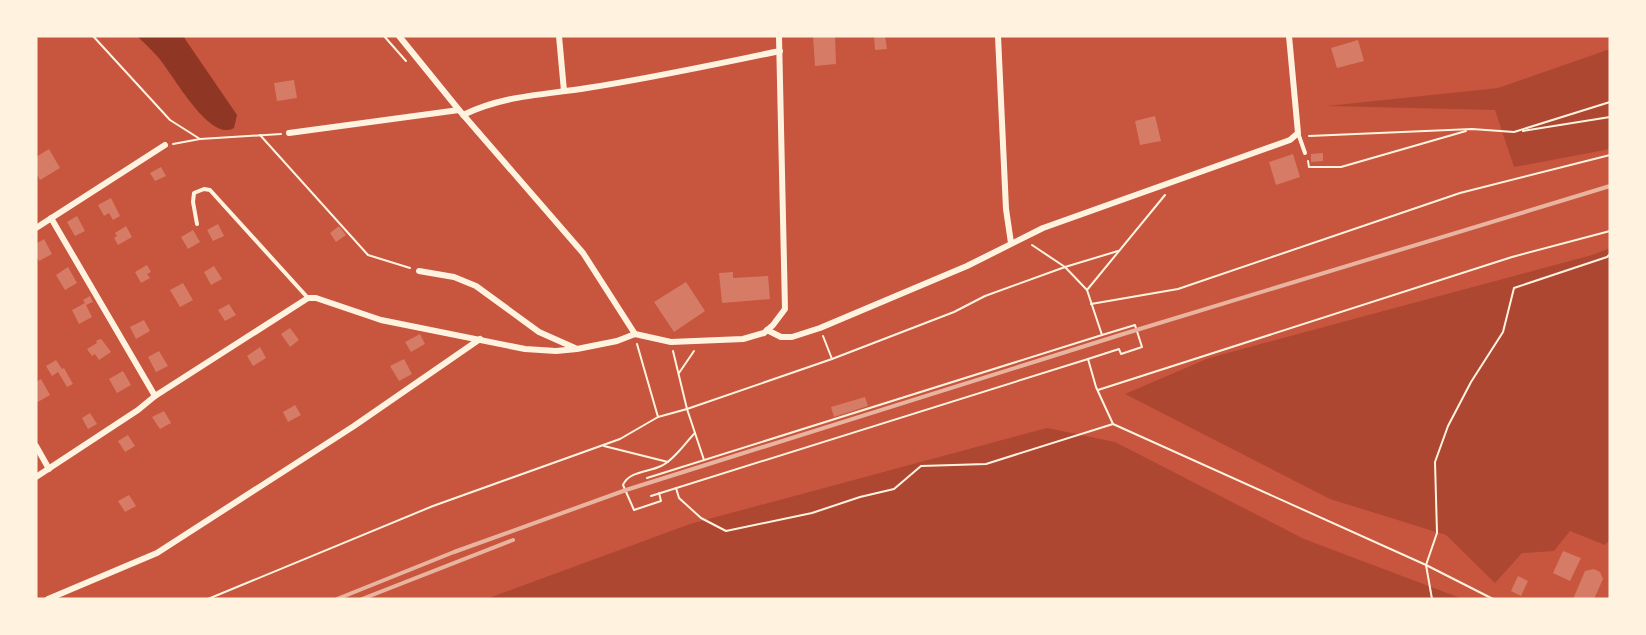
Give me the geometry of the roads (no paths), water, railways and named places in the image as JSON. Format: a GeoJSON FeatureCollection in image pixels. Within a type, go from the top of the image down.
{"type":"FeatureCollection","features":[{"type":"Feature","properties":{"kind":"street"},"geometry":{"type":"LineString","coordinates":[[399,36],[461,112],[583,253],[635,334]]}},
{"type":"Feature","properties":{"kind":"street"},"geometry":{"type":"LineString","coordinates":[[559,36],[564,91]]}},
{"type":"Feature","properties":{"kind":"street"},"geometry":{"type":"LineString","coordinates":[[36,477],[138,410],[155,396],[308,298],[316,298],[381,320],[525,349],[556,351],[577,349],[617,341],[635,334],[671,342],[743,339],[764,333],[785,309],[779,36]]}},
{"type":"Feature","properties":{"kind":"street"},"geometry":{"type":"LineString","coordinates":[[999,36],[1006,209],[1014,242]]}},
{"type":"Feature","properties":{"kind":"street"},"geometry":{"type":"LineString","coordinates":[[767,330],[781,337],[792,337],[820,328],[967,266],[1043,228],[1290,140],[1298,133],[1289,36]]}},
{"type":"Feature","properties":{"kind":"street"},"geometry":{"type":"LineString","coordinates":[[288,133],[461,112],[508,98],[564,91],[780,51]]}},
{"type":"Feature","properties":{"kind":"street"},"geometry":{"type":"LineString","coordinates":[[36,228],[165,145]]}},
{"type":"Feature","properties":{"kind":"street"},"geometry":{"type":"LineString","coordinates":[[51,218],[155,396]]}},
{"type":"Feature","properties":{"kind":"street"},"geometry":{"type":"LineString","coordinates":[[419,271],[454,277],[476,286],[539,332],[577,349]]}},
{"type":"Feature","properties":{"kind":"street"},"geometry":{"type":"LineString","coordinates":[[48,599],[157,553],[354,426],[480,339]]}},
{"type":"Feature","properties":{"kind":"street"},"geometry":{"type":"LineString","coordinates":[[36,446],[49,469]]}},
{"type":"Feature","properties":{"kind":"lane"},"geometry":{"type":"LineString","coordinates":[[1298,133],[1305,153]]}},
{"type":"Feature","properties":{"kind":"lane"},"geometry":{"type":"LineString","coordinates":[[197,224],[194,194],[204,189],[210,190],[308,298]]}},
{"type":"Feature","properties":{"kind":"railway"},"geometry":{"type":"LineString","coordinates":[[337,599],[454,552],[626,490],[1120,335],[1610,186]]}},
{"type":"Feature","properties":{"kind":"railway"},"geometry":{"type":"LineString","coordinates":[[362,599],[513,540]]}}]}
